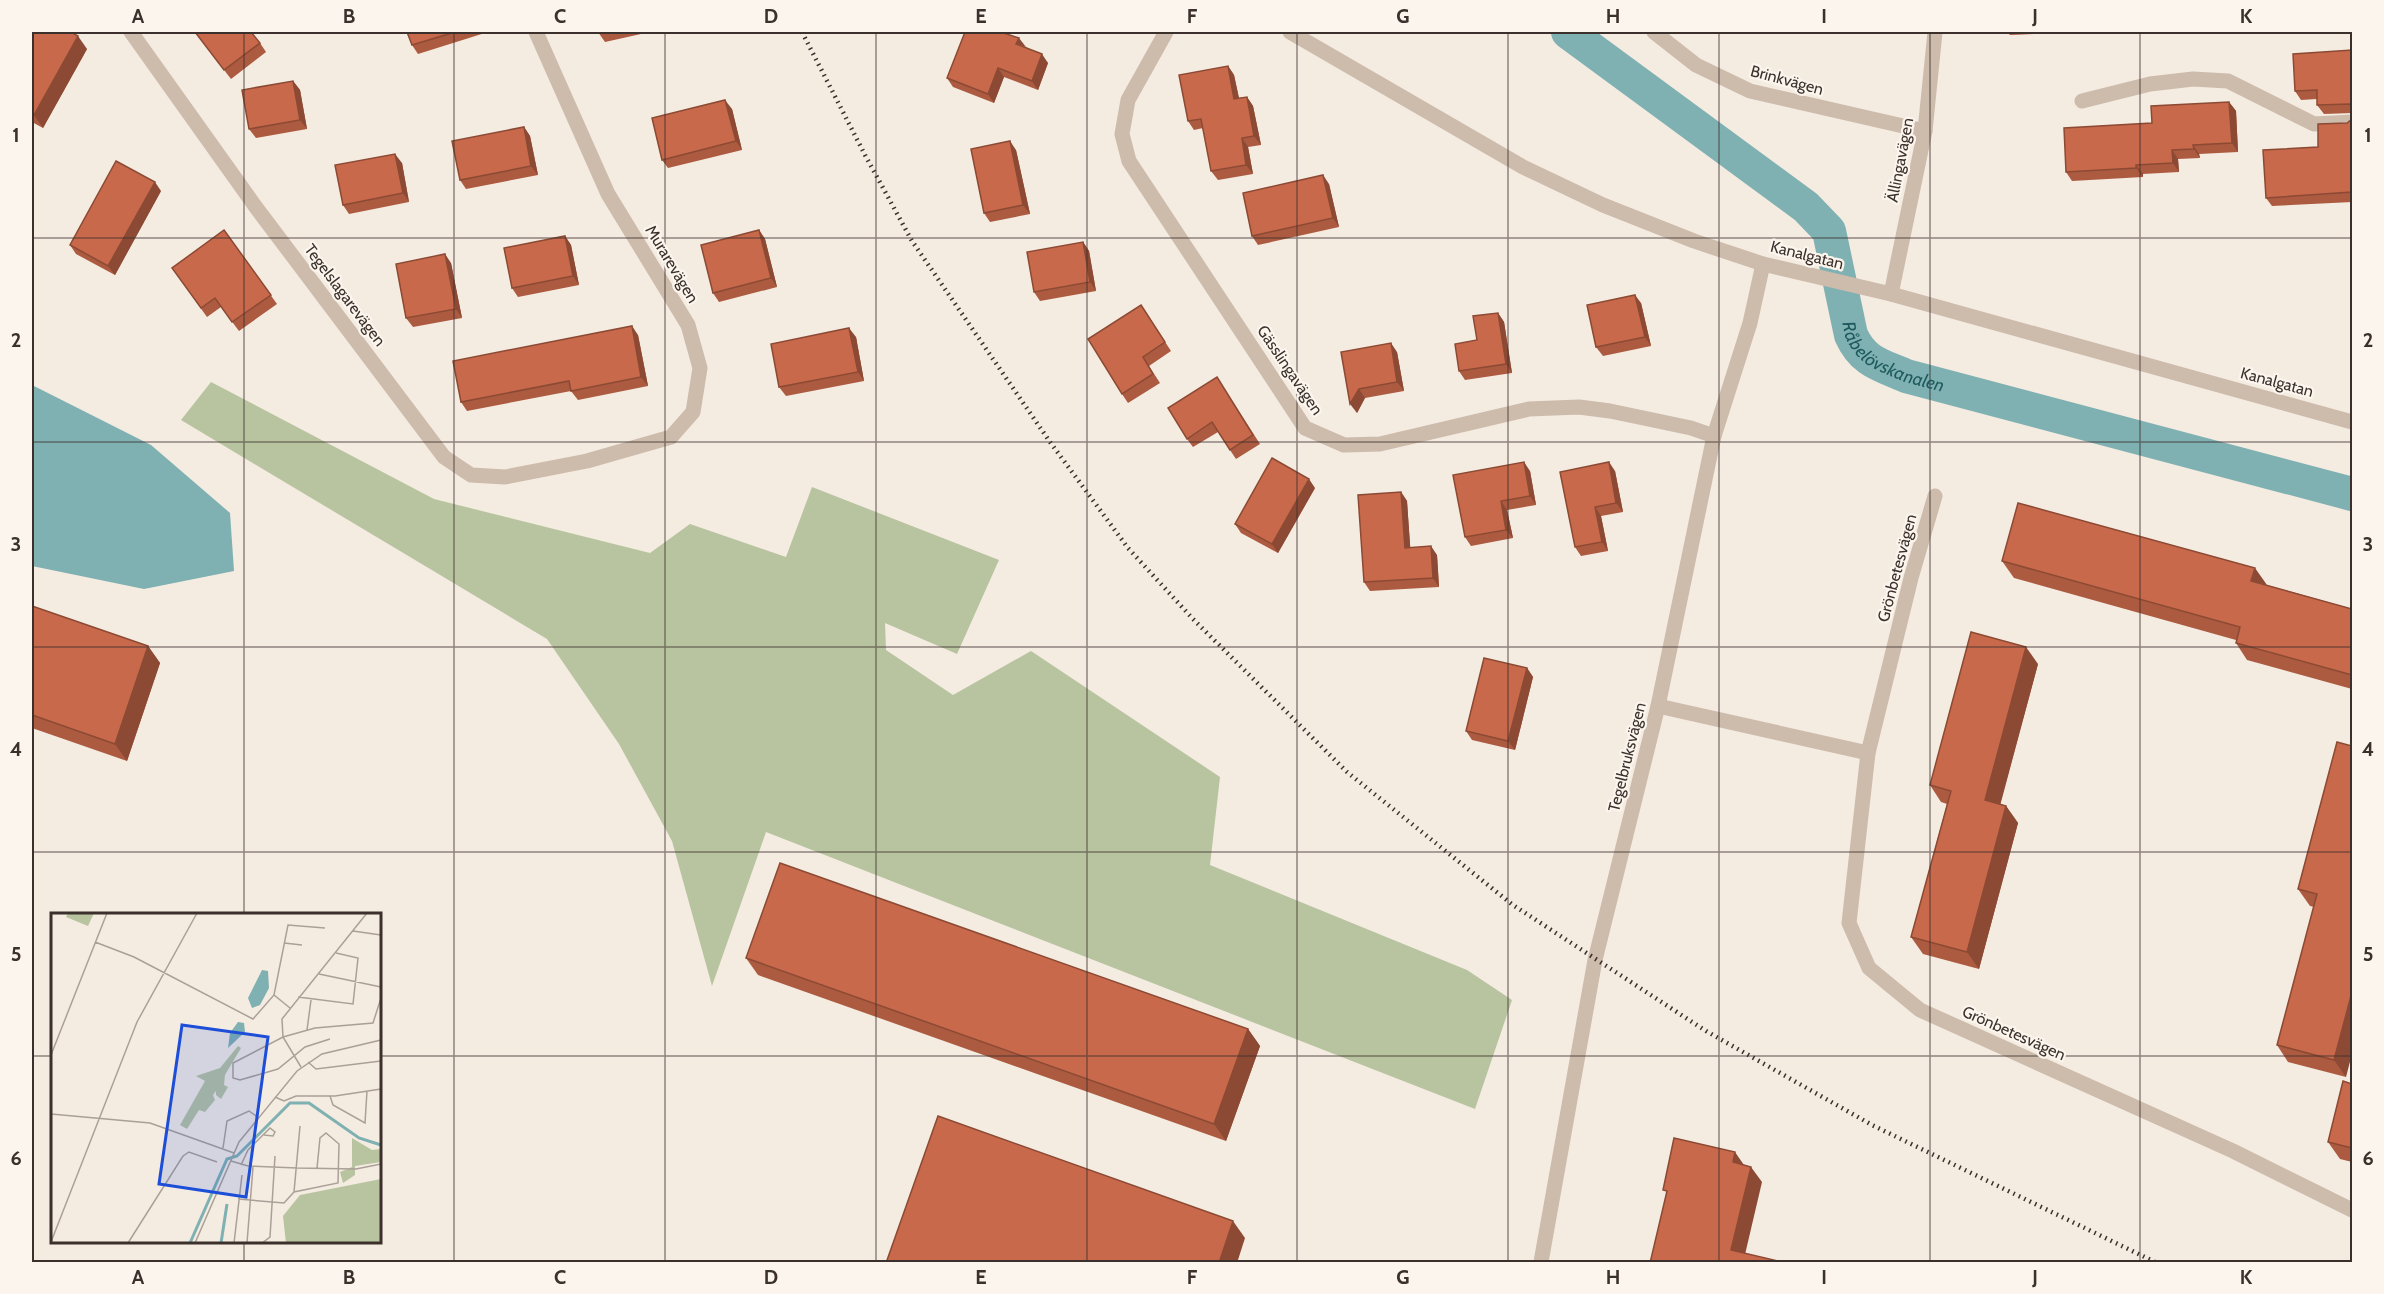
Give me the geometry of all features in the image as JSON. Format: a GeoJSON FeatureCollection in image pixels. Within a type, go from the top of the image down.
{"type":"FeatureCollection","features":[{"type":"Feature","properties":{"kind":"street","name":"Tegelslagarevägen"},"geometry":{"type":"LineString","coordinates":[[131,32],[255,206],[444,457],[471,475],[505,477],[587,461]]}},
{"type":"Feature","properties":{"kind":"street","name":"Murarevägen"},"geometry":{"type":"LineString","coordinates":[[536,32],[608,194],[688,325],[700,368],[693,412],[671,437],[587,461]]}},
{"type":"Feature","properties":{"kind":"street","name":"Gässlingavägen"},"geometry":{"type":"LineString","coordinates":[[1166,32],[1128,100],[1122,134],[1129,161],[1305,428],[1344,445],[1380,444],[1529,409],[1579,407],[1691,428],[1714,436]]}},
{"type":"Feature","properties":{"kind":"street","name":"Kanalgatan"},"geometry":{"type":"LineString","coordinates":[[1290,32],[1523,167],[1603,205],[1694,241],[1763,264],[1891,294],[2352,422]]}},
{"type":"Feature","properties":{"kind":"street","name":"Brinkvägen"},"geometry":{"type":"LineString","coordinates":[[1654,32],[1696,65],[1750,91],[1925,131]]}},
{"type":"Feature","properties":{"kind":"street","name":"Ällingavägen"},"geometry":{"type":"LineString","coordinates":[[1891,294],[1925,131],[1935,32]]}},
{"type":"Feature","properties":{"kind":"street"},"geometry":{"type":"LineString","coordinates":[[2082,101],[2150,84],[2193,79],[2228,81],[2314,124],[2352,122]]}},
{"type":"Feature","properties":{"kind":"street","name":"Tegelbruksvägen"},"geometry":{"type":"LineString","coordinates":[[1541,1263],[1595,960],[1658,706],[1714,436],[1750,323],[1763,264]]}},
{"type":"Feature","properties":{"kind":"street","name":"Grönbetesvägen"},"geometry":{"type":"LineString","coordinates":[[1935,496],[1911,578],[1868,753],[1850,923],[1869,968],[1920,1010],[2233,1151],[2352,1210]]}},
{"type":"Feature","properties":{"kind":"street"},"geometry":{"type":"LineString","coordinates":[[1658,706],[1868,753]]}},
{"type":"Feature","properties":{"kind":"green space"},"geometry":{"type":"Polygon","coordinates":[[[211,382],[434,499],[650,553],[690,524],[786,557],[812,487],[999,560],[957,654],[885,623],[886,650],[953,695],[1031,651],[1220,777],[1210,865],[1467,970],[1512,1000],[1475,1109],[766,832],[712,986],[672,841],[619,744],[547,639],[181,420],[211,382]]]}},
{"type":"Feature","properties":{"kind":"water"},"geometry":{"type":"Polygon","coordinates":[[[32,385],[151,445],[230,513],[234,571],[144,589],[32,566],[32,385]]]}},
{"type":"Feature","properties":{"kind":"building"},"geometry":{"type":"Polygon","coordinates":[[[32,32],[71,32],[78,36],[34,115],[32,114],[32,32]]]}},
{"type":"Feature","properties":{"kind":"building"},"geometry":{"type":"Polygon","coordinates":[[[195,32],[251,32],[260,43],[224,70],[195,32]]]}},
{"type":"Feature","properties":{"kind":"building"},"geometry":{"type":"Polygon","coordinates":[[[407,32],[455,32],[412,45],[407,32]]]}},
{"type":"Feature","properties":{"kind":"building"},"geometry":{"type":"Polygon","coordinates":[[[965,32],[1001,32],[1019,38],[1016,44],[1042,54],[1032,81],[998,68],[988,94],[947,78],[965,32]]]}},
{"type":"Feature","properties":{"kind":"building"},"geometry":{"type":"Polygon","coordinates":[[[2352,50],[2352,109],[2350,104],[2317,105],[2317,90],[2295,91],[2293,54],[2352,50]]]}},
{"type":"Feature","properties":{"kind":"building"},"geometry":{"type":"Polygon","coordinates":[[[1228,66],[1234,99],[1247,97],[1254,136],[1242,138],[1246,165],[1211,171],[1201,119],[1188,121],[1179,75],[1228,66]]]}},
{"type":"Feature","properties":{"kind":"building"},"geometry":{"type":"Polygon","coordinates":[[[293,81],[300,120],[249,129],[242,90],[293,81]]]}},
{"type":"Feature","properties":{"kind":"building"},"geometry":{"type":"Polygon","coordinates":[[[725,100],[736,141],[662,160],[652,118],[725,100]]]}},
{"type":"Feature","properties":{"kind":"building"},"geometry":{"type":"Polygon","coordinates":[[[2229,102],[2232,143],[2193,145],[2194,149],[2172,150],[2173,163],[2136,165],[2136,168],[2066,172],[2064,128],[2152,123],[2151,106],[2229,102]]]}},
{"type":"Feature","properties":{"kind":"building"},"geometry":{"type":"Polygon","coordinates":[[[2352,119],[2352,192],[2266,198],[2263,150],[2318,147],[2318,124],[2347,123],[2352,119]]]}},
{"type":"Feature","properties":{"kind":"building"},"geometry":{"type":"Polygon","coordinates":[[[524,127],[531,166],[460,180],[452,141],[524,127]]]}},
{"type":"Feature","properties":{"kind":"building"},"geometry":{"type":"Polygon","coordinates":[[[1010,141],[1023,205],[984,213],[971,149],[1010,141]]]}},
{"type":"Feature","properties":{"kind":"building"},"geometry":{"type":"Polygon","coordinates":[[[395,154],[403,193],[343,205],[335,165],[395,154]]]}},
{"type":"Feature","properties":{"kind":"building"},"geometry":{"type":"Polygon","coordinates":[[[116,161],[155,182],[108,266],[70,245],[116,161]]]}},
{"type":"Feature","properties":{"kind":"building"},"geometry":{"type":"Polygon","coordinates":[[[1323,175],[1333,218],[1252,236],[1243,193],[1323,175]]]}},
{"type":"Feature","properties":{"kind":"building"},"geometry":{"type":"Polygon","coordinates":[[[224,230],[271,295],[232,322],[215,298],[201,308],[172,268],[224,230]]]}},
{"type":"Feature","properties":{"kind":"building"},"geometry":{"type":"Polygon","coordinates":[[[759,230],[771,278],[713,293],[701,245],[759,230]]]}},
{"type":"Feature","properties":{"kind":"building"},"geometry":{"type":"Polygon","coordinates":[[[565,236],[573,276],[512,288],[504,248],[565,236]]]}},
{"type":"Feature","properties":{"kind":"building"},"geometry":{"type":"Polygon","coordinates":[[[1083,242],[1090,282],[1034,292],[1027,252],[1083,242]]]}},
{"type":"Feature","properties":{"kind":"building"},"geometry":{"type":"Polygon","coordinates":[[[445,254],[456,309],[406,318],[396,264],[445,254]]]}},
{"type":"Feature","properties":{"kind":"building"},"geometry":{"type":"Polygon","coordinates":[[[1635,295],[1645,337],[1596,347],[1587,305],[1635,295]]]}},
{"type":"Feature","properties":{"kind":"building"},"geometry":{"type":"Polygon","coordinates":[[[1141,305],[1165,342],[1143,357],[1153,374],[1122,394],[1088,339],[1141,305]]]}},
{"type":"Feature","properties":{"kind":"building"},"geometry":{"type":"Polygon","coordinates":[[[1498,313],[1506,364],[1459,371],[1455,344],[1477,340],[1473,316],[1498,313]]]}},
{"type":"Feature","properties":{"kind":"building"},"geometry":{"type":"Polygon","coordinates":[[[632,326],[641,377],[571,391],[569,381],[461,402],[453,361],[632,326]]]}},
{"type":"Feature","properties":{"kind":"building"},"geometry":{"type":"Polygon","coordinates":[[[849,328],[858,372],[779,387],[771,344],[849,328]]]}},
{"type":"Feature","properties":{"kind":"building"},"geometry":{"type":"Polygon","coordinates":[[[1391,343],[1397,382],[1359,389],[1350,404],[1341,352],[1391,343]]]}},
{"type":"Feature","properties":{"kind":"building"},"geometry":{"type":"Polygon","coordinates":[[[1217,377],[1253,435],[1230,450],[1212,422],[1187,439],[1168,408],[1217,377]]]}},
{"type":"Feature","properties":{"kind":"building"},"geometry":{"type":"Polygon","coordinates":[[[1272,458],[1309,479],[1272,544],[1235,524],[1272,458]]]}},
{"type":"Feature","properties":{"kind":"building"},"geometry":{"type":"Polygon","coordinates":[[[1524,462],[1530,496],[1501,501],[1506,530],[1465,537],[1453,475],[1524,462]]]}},
{"type":"Feature","properties":{"kind":"building"},"geometry":{"type":"Polygon","coordinates":[[[1609,462],[1616,503],[1595,507],[1602,542],[1575,547],[1560,472],[1609,462]]]}},
{"type":"Feature","properties":{"kind":"building"},"geometry":{"type":"Polygon","coordinates":[[[1401,492],[1405,548],[1431,546],[1433,578],[1364,582],[1358,495],[1401,492]]]}},
{"type":"Feature","properties":{"kind":"building"},"geometry":{"type":"Polygon","coordinates":[[[2018,503],[2255,568],[2251,581],[2352,609],[2352,675],[2236,643],[2240,627],[2002,561],[2018,503]]]}},
{"type":"Feature","properties":{"kind":"building"},"geometry":{"type":"Polygon","coordinates":[[[32,606],[148,646],[115,744],[32,715],[32,606]]]}},
{"type":"Feature","properties":{"kind":"building"},"geometry":{"type":"Polygon","coordinates":[[[1971,632],[2026,647],[1985,800],[2006,806],[1967,952],[1911,937],[1951,791],[1930,785],[1971,632]]]}},
{"type":"Feature","properties":{"kind":"building"},"geometry":{"type":"Polygon","coordinates":[[[1484,658],[1527,668],[1508,741],[1466,731],[1484,658]]]}},
{"type":"Feature","properties":{"kind":"building"},"geometry":{"type":"Polygon","coordinates":[[[2337,742],[2352,746],[2352,992],[2334,1060],[2277,1045],[2317,894],[2298,889],[2337,742]]]}},
{"type":"Feature","properties":{"kind":"building"},"geometry":{"type":"Polygon","coordinates":[[[780,863],[1248,1029],[1214,1124],[746,958],[780,863]]]}},
{"type":"Feature","properties":{"kind":"building"},"geometry":{"type":"Polygon","coordinates":[[[2343,1081],[2352,1084],[2352,1148],[2328,1142],[2343,1081]]]}},
{"type":"Feature","properties":{"kind":"building"},"geometry":{"type":"Polygon","coordinates":[[[938,1116],[1233,1221],[1219,1263],[886,1263],[938,1116]]]}},
{"type":"Feature","properties":{"kind":"building"},"geometry":{"type":"Polygon","coordinates":[[[1674,1138],[1735,1152],[1733,1162],[1751,1167],[1731,1250],[1786,1263],[1650,1263],[1667,1191],[1663,1190],[1674,1138]]]}},
{"type":"Feature","properties":{"kind":"waterway","name":"Råbelövskanalen"},"geometry":{"type":"LineString","coordinates":[[1568,32],[1806,207],[1829,231],[1851,335],[1861,351],[1874,362],[1906,376],[2352,494]]}},
{"type":"Feature","properties":{"kind":"railway"},"geometry":{"type":"LineString","coordinates":[[802,32],[912,241],[1050,442],[1128,548],[1193,619],[1347,772],[1513,905],[1706,1031],[1872,1125],[2155,1262]]}}]}
